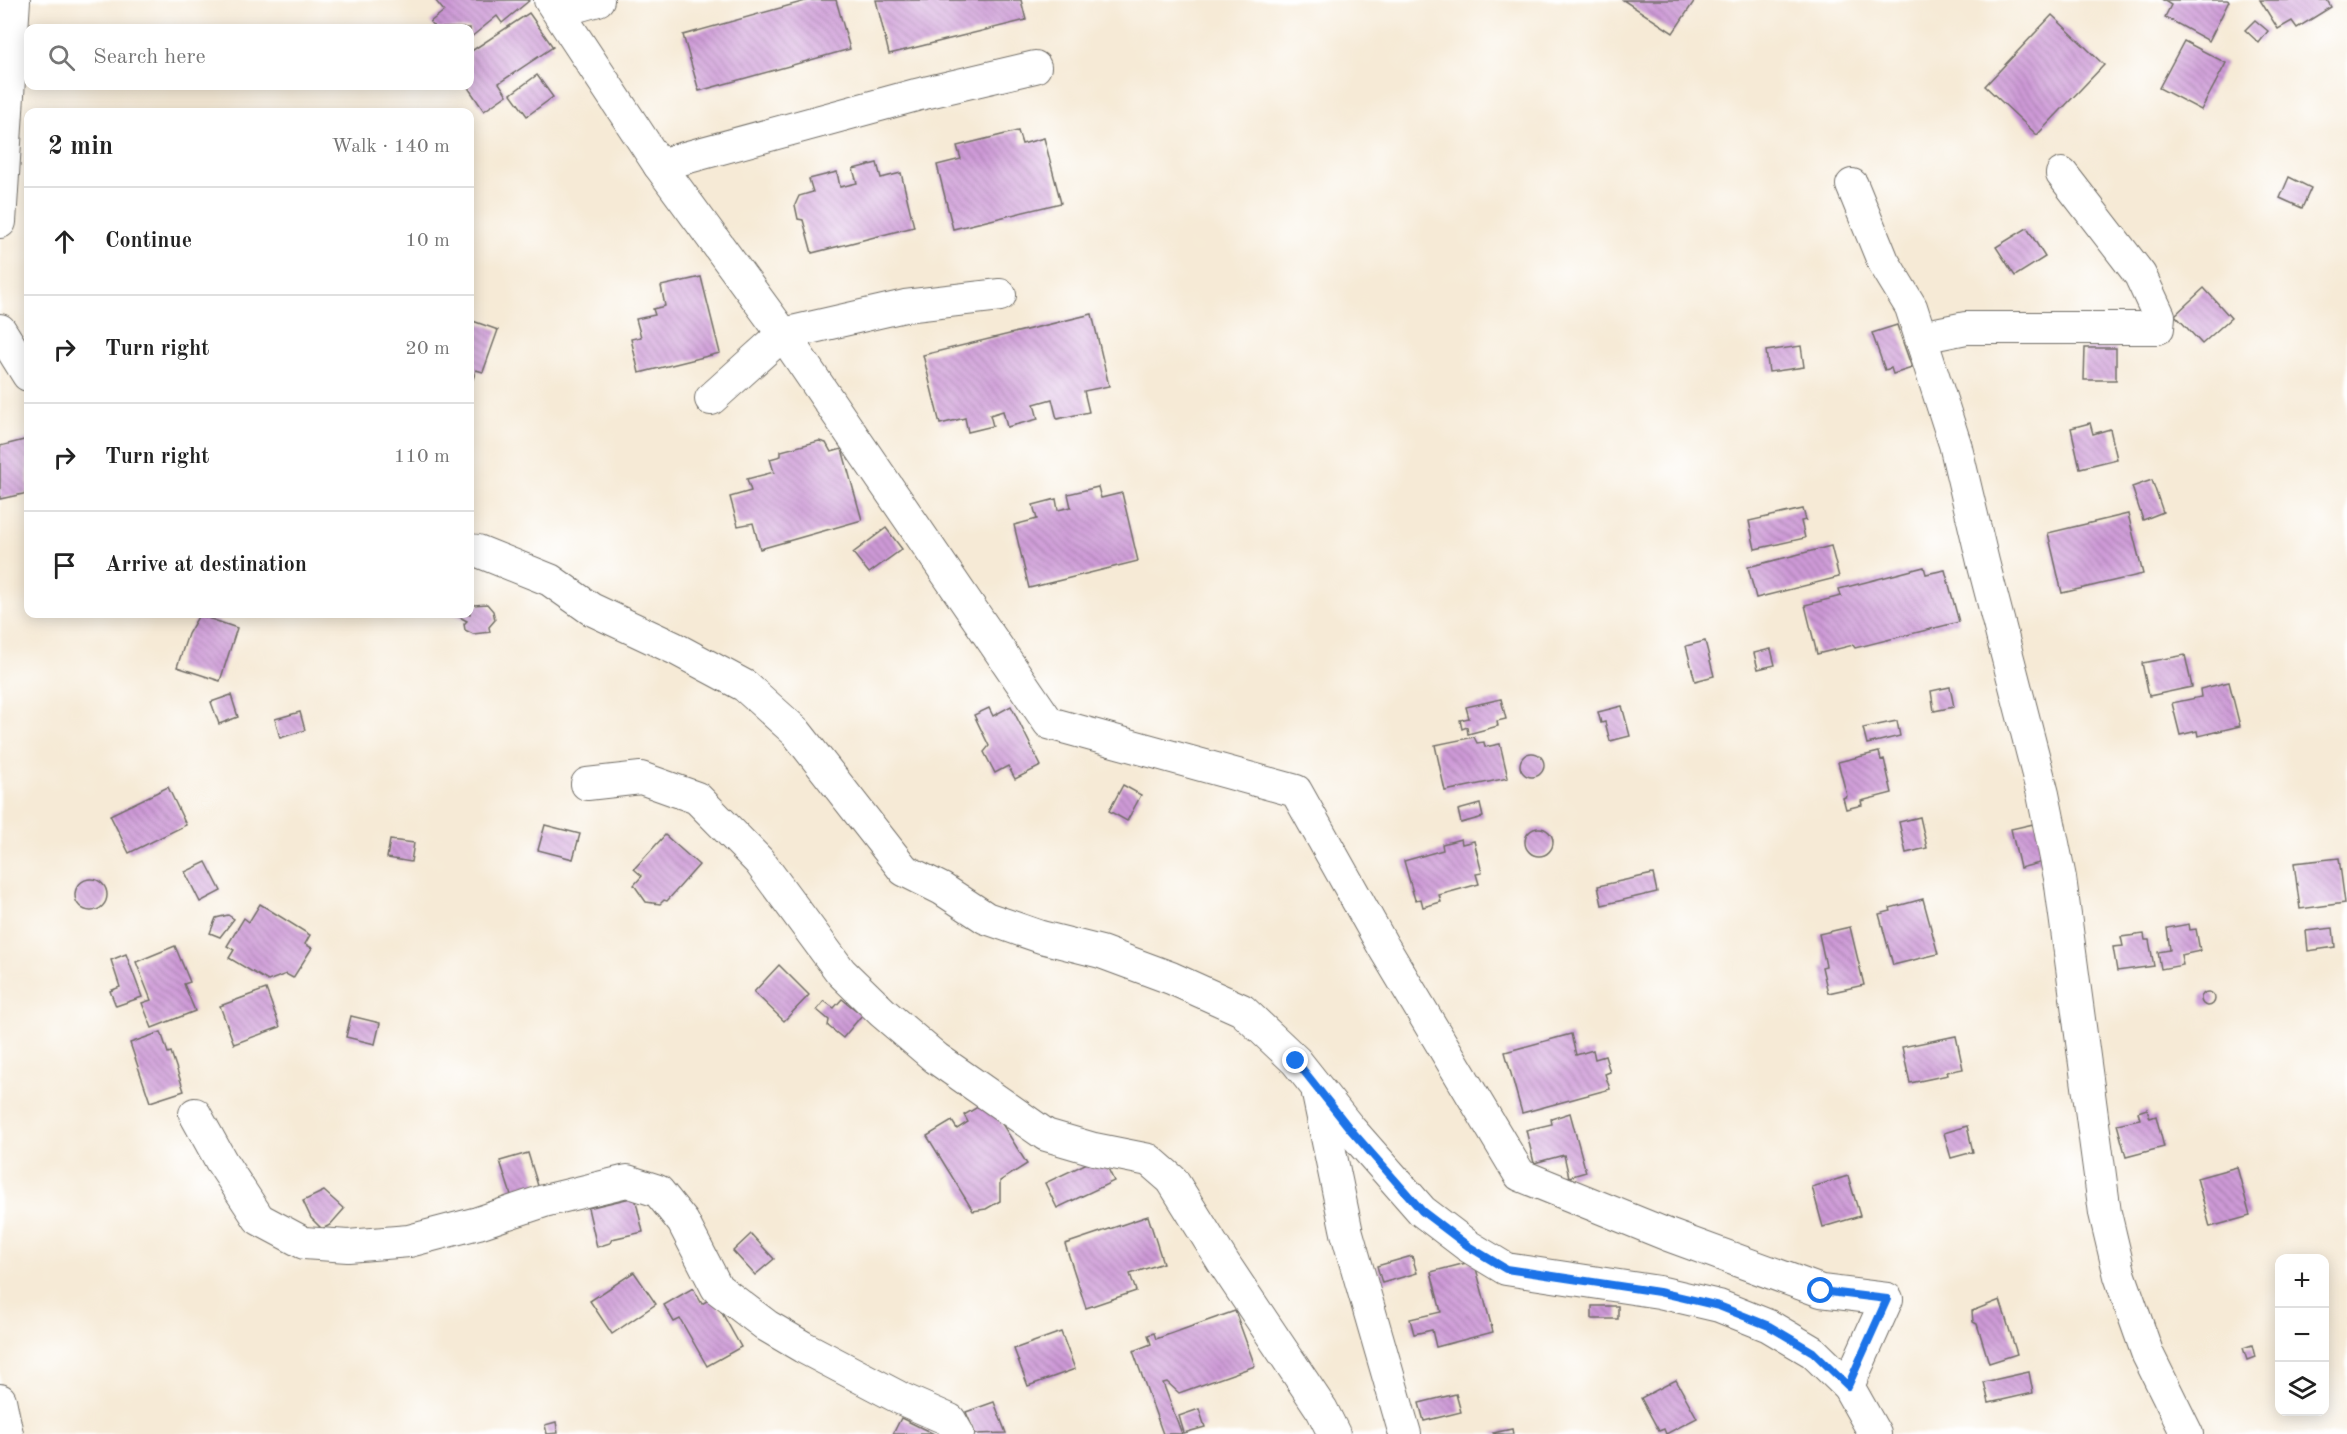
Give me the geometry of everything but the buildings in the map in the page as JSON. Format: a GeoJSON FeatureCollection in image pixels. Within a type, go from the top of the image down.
{"type":"FeatureCollection","features":[{"type":"Feature","properties":{"kind":"street"},"geometry":{"type":"LineString","coordinates":[[0,222],[14,0]]}},
{"type":"Feature","properties":{"kind":"street"},"geometry":{"type":"LineString","coordinates":[[598,0],[555,6],[659,165],[783,334],[1049,723],[1296,791],[1401,976],[1520,1175],[1668,1235],[1821,1291],[1887,1299],[1848,1386]]}},
{"type":"Feature","properties":{"kind":"street"},"geometry":{"type":"LineString","coordinates":[[659,165],[916,95],[1035,67]]}},
{"type":"Feature","properties":{"kind":"street"},"geometry":{"type":"LineString","coordinates":[[1921,337],[1966,328],[2158,328],[2159,316],[2140,275],[2062,174]]}},
{"type":"Feature","properties":{"kind":"street"},"geometry":{"type":"LineString","coordinates":[[1852,185],[1883,261],[1911,307],[1955,444],[2043,794],[2060,878],[2105,1213],[2120,1276],[2148,1355],[2187,1434]]}},
{"type":"Feature","properties":{"kind":"street"},"geometry":{"type":"LineString","coordinates":[[711,399],[783,334],[905,306],[1000,295]]}},
{"type":"Feature","properties":{"kind":"street"},"geometry":{"type":"LineString","coordinates":[[0,330],[24,369]]}},
{"type":"Feature","properties":{"kind":"street"},"geometry":{"type":"LineString","coordinates":[[474,550],[550,580],[591,609],[674,648],[745,686],[796,732],[904,870],[942,889],[986,918],[1041,937],[1101,952],[1171,978],[1242,1010],[1296,1061],[1350,1129],[1422,1211],[1468,1246],[1506,1269],[1659,1292],[1719,1306],[1769,1326],[1813,1352],[1848,1386],[1875,1434]]}},
{"type":"Feature","properties":{"kind":"street"},"geometry":{"type":"LineString","coordinates":[[587,784],[641,778],[696,798],[759,861],[841,972],[882,1012],[936,1058],[1046,1134],[1094,1149],[1149,1160],[1172,1179],[1223,1262],[1322,1410],[1334,1434]]}},
{"type":"Feature","properties":{"kind":"street"},"geometry":{"type":"LineString","coordinates":[[1316,1087],[1347,1233],[1405,1434]]}},
{"type":"Feature","properties":{"kind":"street"},"geometry":{"type":"LineString","coordinates":[[195,1114],[221,1161],[260,1219],[304,1243],[348,1246],[408,1241],[478,1223],[544,1201],[627,1181],[658,1191],[683,1222],[717,1288],[767,1326],[803,1347],[902,1399],[950,1420],[958,1434]]}},
{"type":"Feature","properties":{"kind":"street"},"geometry":{"type":"LineString","coordinates":[[0,1400],[8,1434]]}},
{"type":"Feature","properties":{"kind":"route"},"geometry":{"type":"LineString","coordinates":[[1296,1061],[1350,1129],[1422,1211],[1468,1246],[1506,1269],[1659,1292],[1719,1306],[1769,1326],[1813,1352],[1848,1386],[1887,1299],[1821,1291]]}}]}
